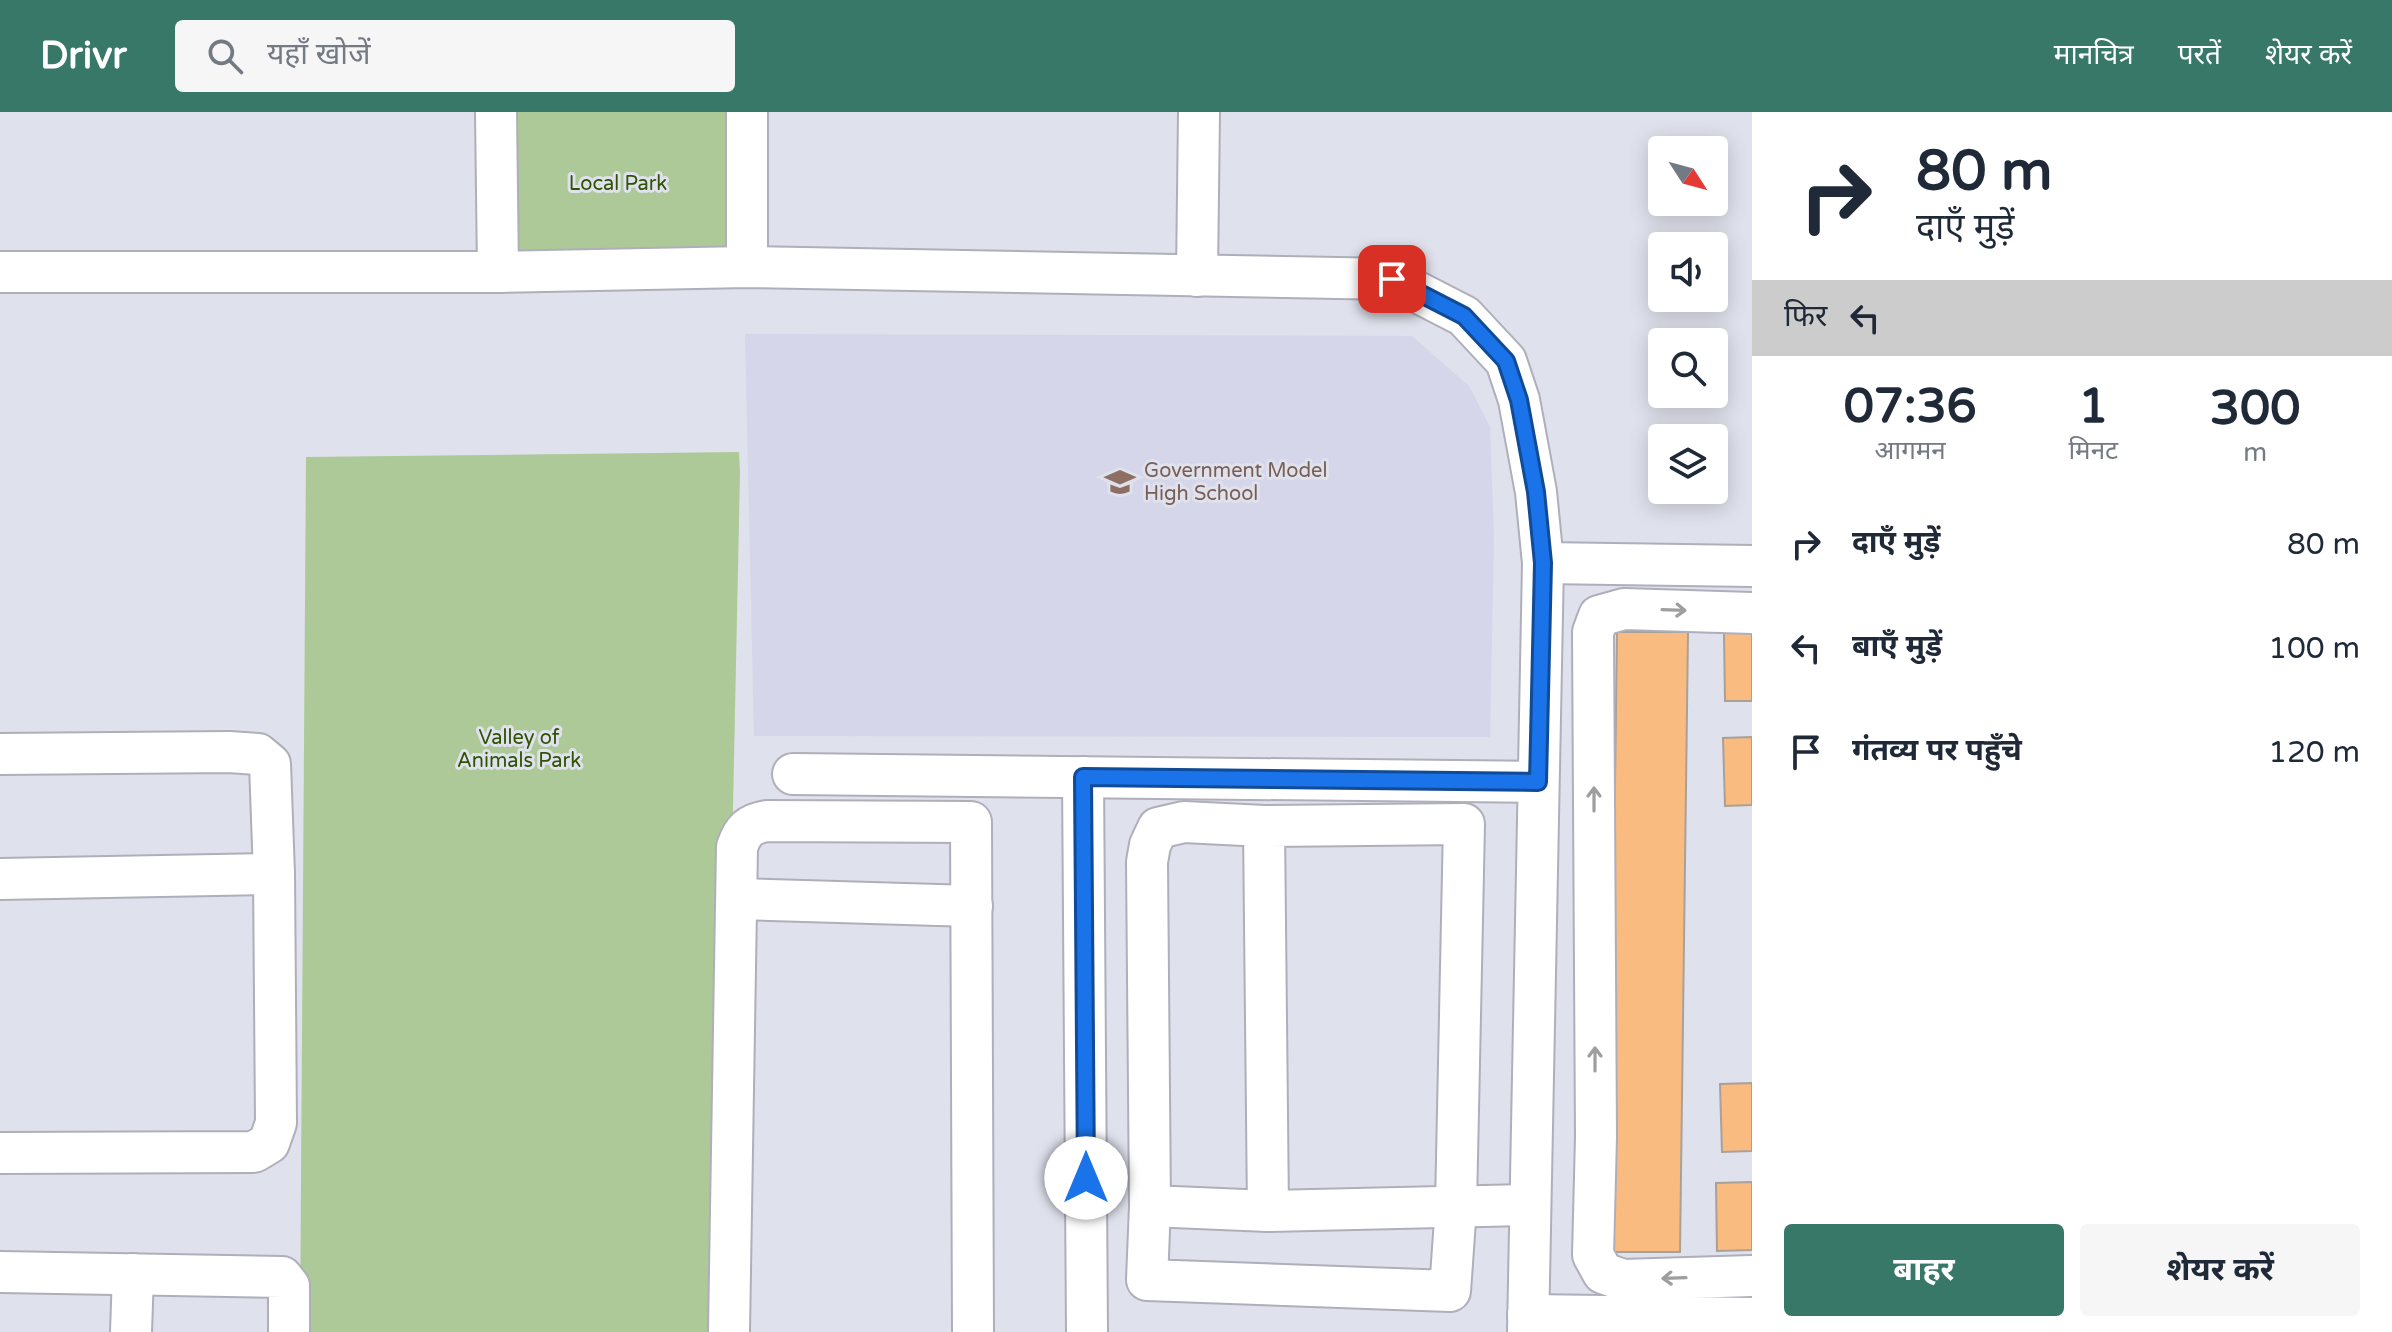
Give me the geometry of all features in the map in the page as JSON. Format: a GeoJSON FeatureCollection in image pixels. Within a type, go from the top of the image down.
{"type":"FeatureCollection","features":[{"type":"Feature","properties":{"kind":"street"},"geometry":{"type":"LineString","coordinates":[[496,112],[498,272]]}},
{"type":"Feature","properties":{"kind":"street"},"geometry":{"type":"LineString","coordinates":[[747,112],[747,267]]}},
{"type":"Feature","properties":{"kind":"street"},"geometry":{"type":"LineString","coordinates":[[1197,276],[1199,112]]}},
{"type":"Feature","properties":{"kind":"street"},"geometry":{"type":"LineString","coordinates":[[0,272],[498,272],[747,267],[1392,279],[1464,316],[1506,361],[1519,400],[1536,492],[1543,563],[1528,1324],[1708,1325],[1752,1318]]}},
{"type":"Feature","properties":{"kind":"street"},"geometry":{"type":"LineString","coordinates":[[1543,563],[1752,566]]}},
{"type":"Feature","properties":{"kind":"street"},"geometry":{"type":"LineString","coordinates":[[1752,613],[1624,609],[1599,616],[1593,632],[1596,1137],[1593,1255],[1603,1273],[1623,1280],[1752,1276]]}},
{"type":"Feature","properties":{"kind":"street"},"geometry":{"type":"LineString","coordinates":[[0,754],[229,752],[258,754],[270,764],[276,1123],[269,1143],[254,1152],[0,1153]]}},
{"type":"Feature","properties":{"kind":"street"},"geometry":{"type":"LineString","coordinates":[[793,774],[1538,782]]}},
{"type":"Feature","properties":{"kind":"street"},"geometry":{"type":"LineString","coordinates":[[1083,777],[1087,1332]]}},
{"type":"Feature","properties":{"kind":"street"},"geometry":{"type":"LineString","coordinates":[[729,1332],[737,847],[742,832],[753,824],[767,821],[971,822],[973,1332]]}},
{"type":"Feature","properties":{"kind":"street"},"geometry":{"type":"LineString","coordinates":[[1184,822],[1264,826],[1464,824],[1456,1206],[1450,1291],[1147,1280],[1150,1206],[1147,862],[1150,845],[1158,828],[1184,822]]}},
{"type":"Feature","properties":{"kind":"street"},"geometry":{"type":"LineString","coordinates":[[1264,826],[1268,1211]]}},
{"type":"Feature","properties":{"kind":"street"},"geometry":{"type":"LineString","coordinates":[[0,879],[274,874]]}},
{"type":"Feature","properties":{"kind":"street"},"geometry":{"type":"LineString","coordinates":[[737,899],[972,906]]}},
{"type":"Feature","properties":{"kind":"street"},"geometry":{"type":"LineString","coordinates":[[1531,1141],[1596,1137]]}},
{"type":"Feature","properties":{"kind":"street"},"geometry":{"type":"LineString","coordinates":[[1150,1206],[1268,1211],[1530,1205]]}},
{"type":"Feature","properties":{"kind":"street"},"geometry":{"type":"LineString","coordinates":[[0,1272],[282,1277],[289,1286],[289,1332]]}},
{"type":"Feature","properties":{"kind":"street"},"geometry":{"type":"LineString","coordinates":[[131,1332],[133,1274]]}},
{"type":"Feature","properties":{"kind":"shaded area","name":"Government Model High School"},"geometry":{"type":"Polygon","coordinates":[[[745,334],[1412,336],[1469,386],[1490,427],[1494,536],[1490,737],[754,736],[745,334]]]}},
{"type":"Feature","properties":{"kind":"green space","name":"Local Park"},"geometry":{"type":"Polygon","coordinates":[[[509,112],[728,112],[726,254],[509,257],[509,112]]]}},
{"type":"Feature","properties":{"kind":"green space","name":"Valley of Animals Park"},"geometry":{"type":"Polygon","coordinates":[[[739,452],[722,1332],[300,1332],[306,457],[739,452]]]}},
{"type":"Feature","properties":{"kind":"building"},"geometry":{"type":"Polygon","coordinates":[[[1617,632],[1688,632],[1680,1252],[1609,1252],[1617,632]]]}},
{"type":"Feature","properties":{"kind":"building"},"geometry":{"type":"Polygon","coordinates":[[[1724,633],[1752,633],[1752,701],[1725,701],[1724,633]]]}},
{"type":"Feature","properties":{"kind":"building"},"geometry":{"type":"Polygon","coordinates":[[[1752,737],[1752,805],[1725,806],[1723,738],[1752,737]]]}},
{"type":"Feature","properties":{"kind":"building"},"geometry":{"type":"Polygon","coordinates":[[[1752,1083],[1752,1151],[1722,1152],[1720,1084],[1752,1083]]]}},
{"type":"Feature","properties":{"kind":"building"},"geometry":{"type":"Polygon","coordinates":[[[1752,1182],[1752,1250],[1717,1251],[1716,1183],[1752,1182]]]}},
{"type":"Feature","properties":{"kind":"place","name":"Government Model High School"},"geometry":{"type":"Point","coordinates":[1120,482]}},
{"type":"Feature","properties":{"kind":"route"},"geometry":{"type":"LineString","coordinates":[[1086,1178],[1083,777],[1538,782],[1543,563],[1536,492],[1519,400],[1506,361],[1464,316],[1392,279]]}}]}
